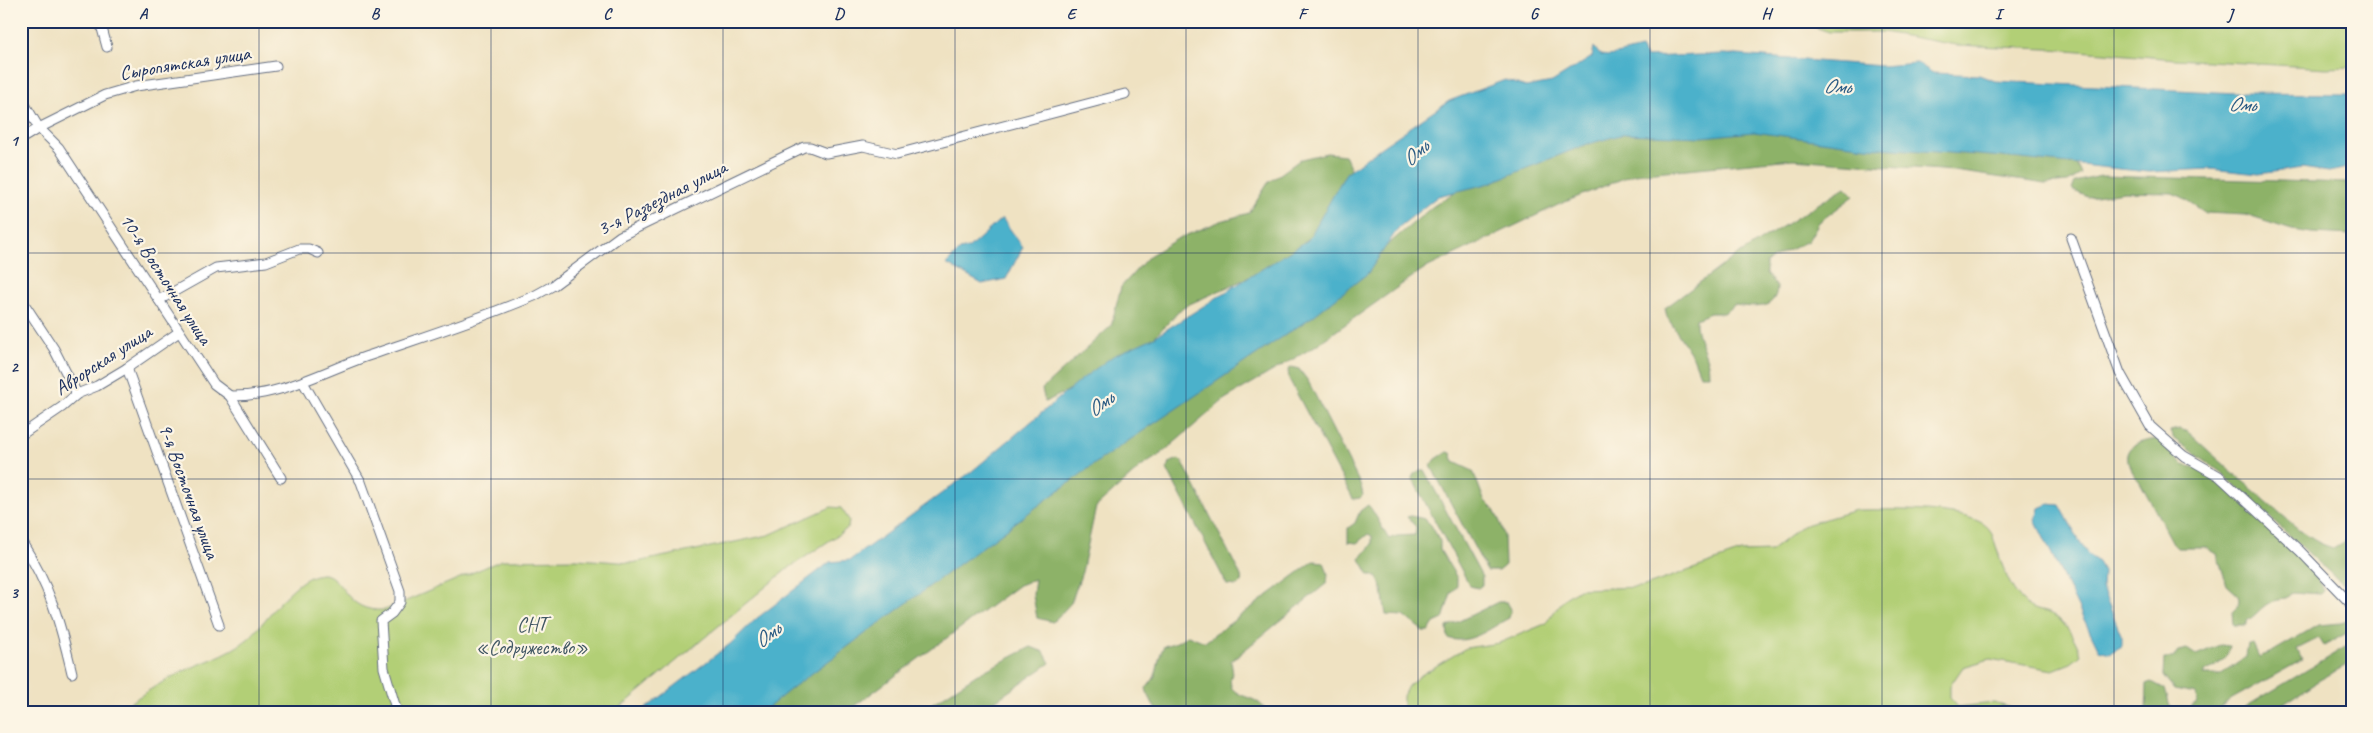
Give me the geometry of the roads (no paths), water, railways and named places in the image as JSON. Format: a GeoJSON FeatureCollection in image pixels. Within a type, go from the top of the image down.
{"type":"FeatureCollection","features":[{"type":"Feature","properties":{"kind":"street"},"geometry":{"type":"LineString","coordinates":[[100,21],[107,47]]}},
{"type":"Feature","properties":{"kind":"street","name":"Сыропятская улица"},"geometry":{"type":"LineString","coordinates":[[21,139],[105,95],[136,86],[276,66]]}},
{"type":"Feature","properties":{"kind":"street","name":"3-я Разъездная улица"},"geometry":{"type":"LineString","coordinates":[[230,396],[266,394],[303,382],[358,359],[534,296],[554,285],[620,236],[804,148],[810,147],[826,153],[863,146],[898,154],[1125,94]]}},
{"type":"Feature","properties":{"kind":"street","name":"10-я Восточная улица"},"geometry":{"type":"LineString","coordinates":[[21,98],[39,128],[58,148],[214,384],[230,396],[281,478]]}},
{"type":"Feature","properties":{"kind":"street"},"geometry":{"type":"LineString","coordinates":[[2071,238],[2120,373],[2150,426],[2184,456],[2219,476],[2300,552],[2352,606]]}},
{"type":"Feature","properties":{"kind":"street","name":"Аврорская улица"},"geometry":{"type":"LineString","coordinates":[[159,300],[216,268],[266,262],[299,250],[309,250],[318,253]]}},
{"type":"Feature","properties":{"kind":"street"},"geometry":{"type":"LineString","coordinates":[[21,299],[54,350],[77,394]]}},
{"type":"Feature","properties":{"kind":"street","name":"Аврорская улица"},"geometry":{"type":"LineString","coordinates":[[21,435],[62,407],[77,394],[97,386],[127,368],[178,332]]}},
{"type":"Feature","properties":{"kind":"street","name":"9-я Восточная улица"},"geometry":{"type":"LineString","coordinates":[[127,368],[219,625]]}},
{"type":"Feature","properties":{"kind":"street"},"geometry":{"type":"LineString","coordinates":[[303,382],[361,482],[400,591],[400,602],[392,613],[381,621],[384,668],[397,712]]}},
{"type":"Feature","properties":{"kind":"street"},"geometry":{"type":"LineString","coordinates":[[21,541],[39,569],[55,607],[72,673]]}},
{"type":"Feature","properties":{"kind":"water","name":"Омь"},"geometry":{"type":"Polygon","coordinates":[[[1594,47],[1600,55],[1609,56],[1641,48],[1646,57],[1724,54],[1882,66],[1917,63],[1933,73],[1979,75],[1995,81],[2236,93],[2352,94],[2352,167],[2329,172],[2302,168],[2259,174],[2210,169],[2149,172],[1992,156],[1866,147],[1754,132],[1702,137],[1624,134],[1585,145],[1487,184],[1438,196],[1399,227],[1368,273],[1312,317],[1100,460],[792,688],[763,712],[641,712],[730,644],[756,619],[830,562],[850,560],[971,472],[1082,379],[1113,356],[1153,338],[1308,240],[1346,173],[1380,148],[1449,101],[1505,80],[1526,87],[1552,82],[1592,57],[1594,47]]]}},
{"type":"Feature","properties":{"kind":"water"},"geometry":{"type":"Polygon","coordinates":[[[1002,218],[1023,247],[1006,279],[982,284],[946,264],[960,250],[969,248],[1002,218]]]}},
{"type":"Feature","properties":{"kind":"water"},"geometry":{"type":"Polygon","coordinates":[[[2048,504],[2060,505],[2081,544],[2087,553],[2098,562],[2103,571],[2102,588],[2122,637],[2122,646],[2110,653],[2099,650],[2035,520],[2039,508],[2048,504]]]}},
{"type":"Feature","properties":{"kind":"park label","name":"СНТ «Содружество»"},"geometry":{"type":"Point","coordinates":[532,636]}}]}
